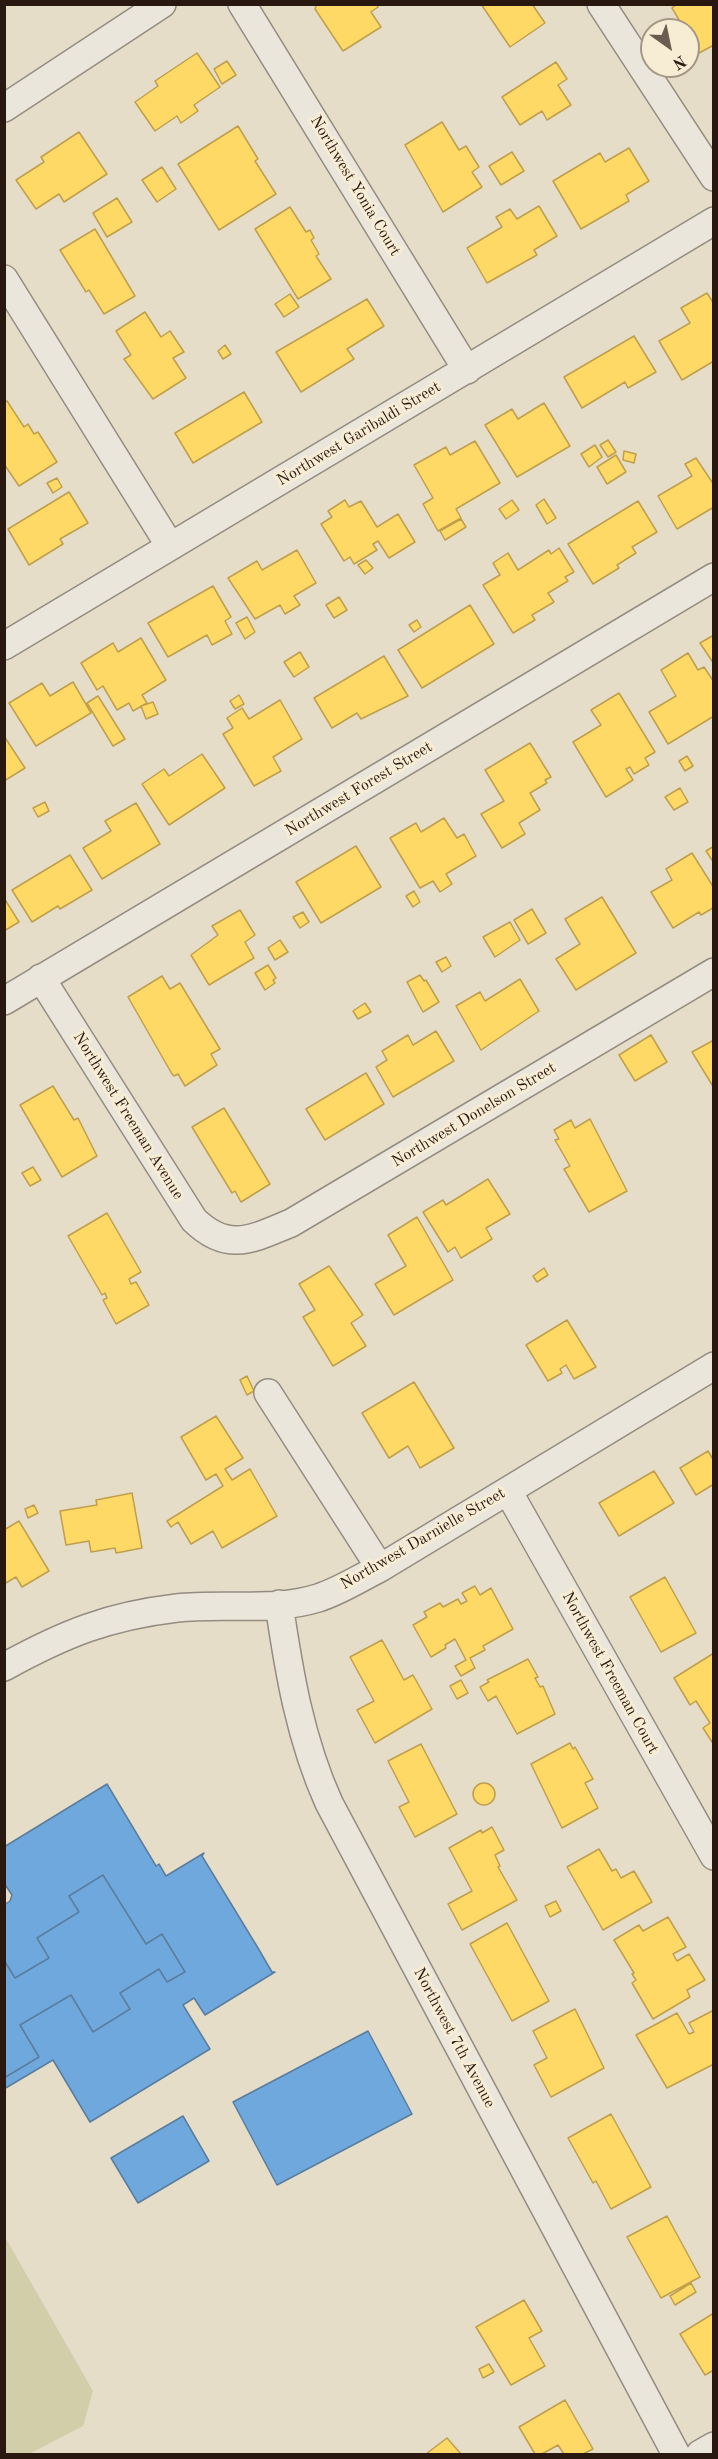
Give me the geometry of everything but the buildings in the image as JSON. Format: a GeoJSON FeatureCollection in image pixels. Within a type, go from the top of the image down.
{"type":"FeatureCollection","features":[{"type":"Feature","properties":{"kind":"street"},"geometry":{"type":"LineString","coordinates":[[4,108],[162,4]]}},
{"type":"Feature","properties":{"kind":"street","name":"Northwest Yonia Court"},"geometry":{"type":"LineString","coordinates":[[242,4],[467,370]]}},
{"type":"Feature","properties":{"kind":"street"},"geometry":{"type":"LineString","coordinates":[[601,4],[714,177]]}},
{"type":"Feature","properties":{"kind":"street","name":"Northwest Garibaldi Street"},"geometry":{"type":"LineString","coordinates":[[4,646],[714,221]]}},
{"type":"Feature","properties":{"kind":"street"},"geometry":{"type":"LineString","coordinates":[[4,279],[170,546]]}},
{"type":"Feature","properties":{"kind":"street","name":"Northwest Forest Street"},"geometry":{"type":"LineString","coordinates":[[4,1000],[714,577]]}},
{"type":"Feature","properties":{"kind":"street","name":"Northwest Donelson Street"},"geometry":{"type":"LineString","coordinates":[[228,1241],[255,1238],[291,1223],[714,972]]}},
{"type":"Feature","properties":{"kind":"street","name":"Northwest Freeman Avenue"},"geometry":{"type":"LineString","coordinates":[[41,978],[194,1220],[215,1237],[228,1241]]}},
{"type":"Feature","properties":{"kind":"street","name":"Northwest Darnielle Street"},"geometry":{"type":"LineString","coordinates":[[4,1667],[83,1627],[132,1615],[178,1608],[279,1604],[317,1598],[380,1568],[714,1366]]}},
{"type":"Feature","properties":{"kind":"street"},"geometry":{"type":"LineString","coordinates":[[268,1393],[380,1568]]}},
{"type":"Feature","properties":{"kind":"street","name":"Northwest Freeman Court"},"geometry":{"type":"LineString","coordinates":[[508,1491],[714,1856]]}},
{"type":"Feature","properties":{"kind":"street","name":"Northwest 7th Avenue"},"geometry":{"type":"LineString","coordinates":[[279,1604],[298,1716],[316,1774],[329,1803],[676,2454]]}},
{"type":"Feature","properties":{"kind":"street"},"geometry":{"type":"LineString","coordinates":[[700,2454],[714,2446]]}},
{"type":"Feature","properties":{"kind":"shaded area"},"geometry":{"type":"Polygon","coordinates":[[[5,2237],[93,2391],[83,2426],[29,2454],[5,2454],[5,2237]]]}}]}
